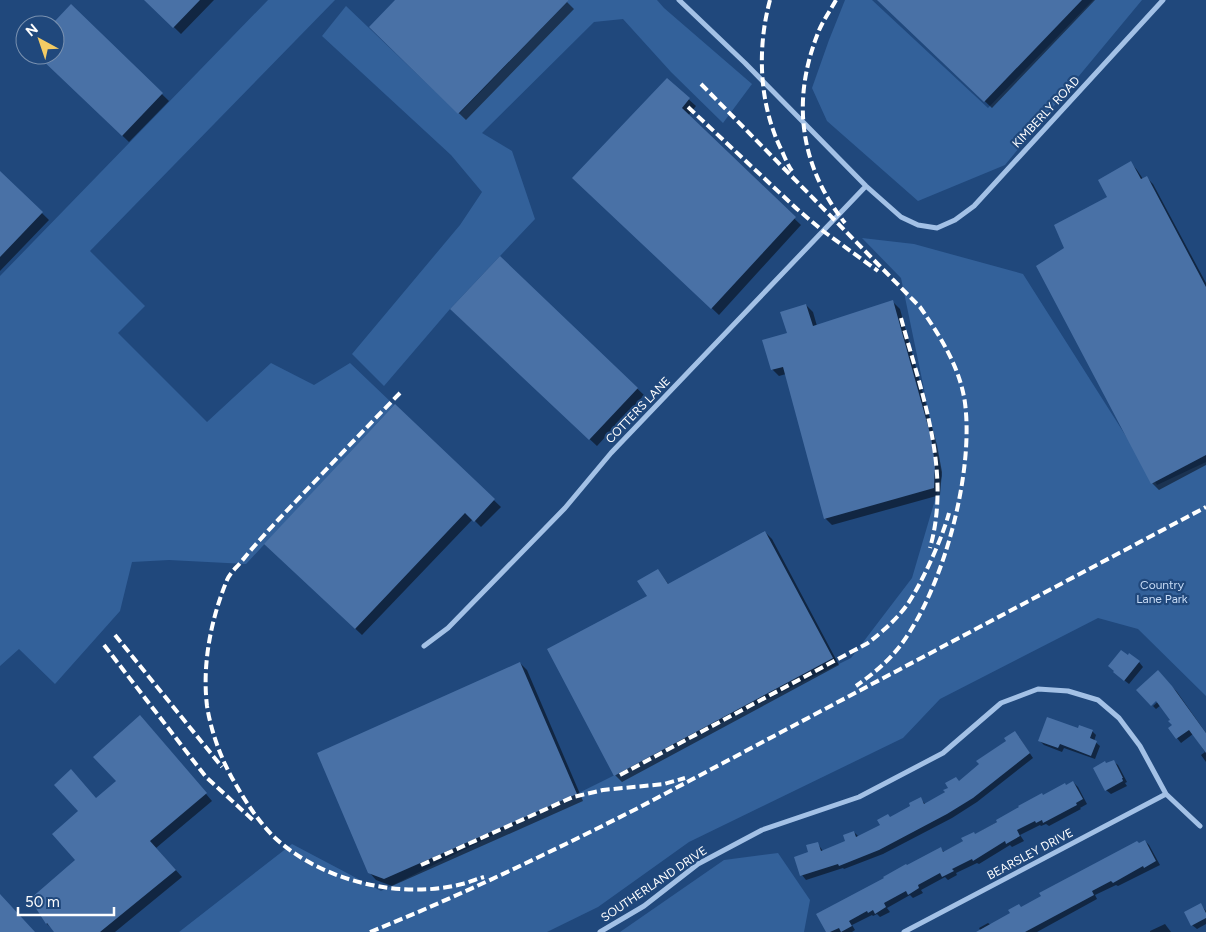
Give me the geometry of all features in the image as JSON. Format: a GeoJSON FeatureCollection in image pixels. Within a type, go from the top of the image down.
{"type":"FeatureCollection","features":[{"type":"Feature","properties":{"kind":"street"},"geometry":{"type":"LineString","coordinates":[[679,0],[745,63],[866,186]]}},
{"type":"Feature","properties":{"kind":"street","name":"KIMBERLY ROAD"},"geometry":{"type":"LineString","coordinates":[[866,186],[900,217],[918,225],[938,228],[955,220],[974,206],[1163,0]]}},
{"type":"Feature","properties":{"kind":"street","name":"COTTERS LANE"},"geometry":{"type":"LineString","coordinates":[[424,646],[448,628],[565,508],[617,447],[866,186]]}},
{"type":"Feature","properties":{"kind":"street","name":"SOUTHERLAND DRIVE"},"geometry":{"type":"LineString","coordinates":[[600,932],[644,906],[698,864],[762,830],[859,798],[944,753],[1001,703],[1038,689],[1068,691],[1098,700],[1119,718],[1140,746],[1166,794],[1200,826]]}},
{"type":"Feature","properties":{"kind":"street","name":"BEARSLEY DRIVE"},"geometry":{"type":"LineString","coordinates":[[904,932],[1166,794]]}},
{"type":"Feature","properties":{"kind":"green space"},"geometry":{"type":"Polygon","coordinates":[[[268,0],[335,0],[90,251],[145,306],[118,333],[207,422],[271,363],[314,385],[350,363],[394,405],[246,564],[169,560],[132,562],[120,611],[55,684],[19,649],[0,666],[0,276],[268,0]]]}},
{"type":"Feature","properties":{"kind":"green space"},"geometry":{"type":"Polygon","coordinates":[[[569,0],[657,0],[752,84],[723,123],[671,72],[623,19],[594,22],[482,133],[512,151],[535,219],[450,309],[384,386],[352,354],[460,225],[482,192],[451,155],[322,36],[346,6],[459,114],[569,0]]]}},
{"type":"Feature","properties":{"kind":"green space"},"geometry":{"type":"Polygon","coordinates":[[[845,0],[872,0],[988,108],[1093,0],[1142,0],[1005,165],[918,201],[827,121],[812,88],[845,0]]]}},
{"type":"Feature","properties":{"kind":"green space","name":"Country Lane Park"},"geometry":{"type":"Polygon","coordinates":[[[862,238],[914,244],[1023,274],[1157,485],[1206,462],[1206,696],[1138,629],[1098,618],[940,699],[903,738],[689,842],[598,907],[547,932],[179,932],[292,844],[381,891],[851,658],[912,578],[942,476],[901,278],[862,238]]]}},
{"type":"Feature","properties":{"kind":"green space"},"geometry":{"type":"Polygon","coordinates":[[[778,853],[810,900],[804,932],[620,932],[724,860],[778,853]]]}},
{"type":"Feature","properties":{"kind":"building"},"geometry":{"type":"Polygon","coordinates":[[[144,0],[200,0],[173,28],[144,0]]]}},
{"type":"Feature","properties":{"kind":"building"},"geometry":{"type":"Polygon","coordinates":[[[395,0],[569,0],[458,114],[369,27],[395,0]]]}},
{"type":"Feature","properties":{"kind":"building"},"geometry":{"type":"Polygon","coordinates":[[[877,0],[1082,0],[984,102],[877,0]]]}},
{"type":"Feature","properties":{"kind":"building"},"geometry":{"type":"Polygon","coordinates":[[[71,4],[163,93],[122,136],[47,65],[65,65],[65,15],[61,15],[71,4]]]}},
{"type":"Feature","properties":{"kind":"building"},"geometry":{"type":"Polygon","coordinates":[[[667,78],[690,98],[682,108],[796,217],[711,309],[572,178],[667,78]]]}},
{"type":"Feature","properties":{"kind":"building"},"geometry":{"type":"Polygon","coordinates":[[[1131,161],[1141,179],[1147,176],[1206,287],[1206,455],[1151,484],[1036,266],[1064,248],[1054,225],[1107,197],[1098,180],[1131,161]]]}},
{"type":"Feature","properties":{"kind":"building"},"geometry":{"type":"Polygon","coordinates":[[[0,171],[43,212],[0,257],[0,171]]]}},
{"type":"Feature","properties":{"kind":"building"},"geometry":{"type":"Polygon","coordinates":[[[500,256],[638,388],[589,440],[450,309],[500,256]]]}},
{"type":"Feature","properties":{"kind":"building"},"geometry":{"type":"Polygon","coordinates":[[[893,300],[931,437],[935,464],[934,488],[824,519],[783,367],[771,370],[762,340],[787,333],[780,312],[806,304],[813,326],[893,300]]]}},
{"type":"Feature","properties":{"kind":"building"},"geometry":{"type":"Polygon","coordinates":[[[395,404],[495,499],[474,522],[465,513],[355,629],[264,544],[395,404]]]}},
{"type":"Feature","properties":{"kind":"building"},"geometry":{"type":"Polygon","coordinates":[[[765,531],[833,658],[614,776],[547,649],[647,596],[637,581],[658,569],[668,584],[765,531]]]}},
{"type":"Feature","properties":{"kind":"building"},"geometry":{"type":"Polygon","coordinates":[[[1121,650],[1140,661],[1124,681],[1108,666],[1121,650]]]}},
{"type":"Feature","properties":{"kind":"building"},"geometry":{"type":"Polygon","coordinates":[[[520,662],[577,794],[384,879],[368,873],[317,753],[520,662]]]}},
{"type":"Feature","properties":{"kind":"building"},"geometry":{"type":"Polygon","coordinates":[[[1158,670],[1206,733],[1206,753],[1189,730],[1176,739],[1168,728],[1172,725],[1168,721],[1170,720],[1156,701],[1151,706],[1136,690],[1158,670]]]}},
{"type":"Feature","properties":{"kind":"building"},"geometry":{"type":"Polygon","coordinates":[[[140,715],[207,793],[150,841],[176,870],[100,932],[54,932],[46,924],[30,899],[75,860],[52,834],[78,811],[54,785],[71,769],[96,798],[116,781],[93,757],[140,715]]]}},
{"type":"Feature","properties":{"kind":"building"},"geometry":{"type":"Polygon","coordinates":[[[1047,717],[1078,728],[1079,725],[1093,730],[1090,738],[1097,741],[1091,756],[1060,744],[1058,748],[1038,741],[1047,717]]]}},
{"type":"Feature","properties":{"kind":"building"},"geometry":{"type":"Polygon","coordinates":[[[1015,731],[1030,753],[973,798],[879,850],[839,866],[838,864],[800,876],[794,857],[808,852],[806,845],[818,842],[821,851],[845,841],[843,835],[854,831],[856,837],[880,825],[877,820],[888,814],[890,817],[910,806],[909,803],[921,797],[924,804],[945,792],[943,790],[948,788],[945,783],[956,777],[959,781],[979,764],[976,761],[1006,741],[1004,738],[1015,731]]]}},
{"type":"Feature","properties":{"kind":"building"},"geometry":{"type":"Polygon","coordinates":[[[1114,760],[1123,781],[1105,791],[1093,768],[1105,761],[1106,763],[1114,760]]]}},
{"type":"Feature","properties":{"kind":"building"},"geometry":{"type":"Polygon","coordinates":[[[1073,781],[1083,799],[1076,803],[1077,805],[1043,823],[1042,820],[1036,823],[1035,821],[1017,830],[1020,836],[1006,844],[1005,841],[973,861],[972,859],[952,869],[954,871],[942,877],[940,873],[918,885],[919,888],[908,895],[906,891],[884,903],[886,907],[875,914],[873,910],[868,913],[867,911],[849,921],[852,926],[841,932],[839,928],[826,932],[816,914],[884,878],[906,864],[941,847],[943,852],[963,841],[961,838],[974,832],[975,834],[997,822],[996,820],[1042,793],[1043,795],[1065,783],[1066,785],[1073,781]]]}},
{"type":"Feature","properties":{"kind":"building"},"geometry":{"type":"Polygon","coordinates":[[[1145,840],[1156,861],[1144,868],[1143,866],[1113,883],[1111,881],[1092,891],[1094,895],[1025,932],[976,932],[1010,913],[1008,910],[1019,904],[1021,907],[1041,896],[1039,893],[1137,841],[1139,843],[1145,840]]]}},
{"type":"Feature","properties":{"kind":"building"},"geometry":{"type":"Polygon","coordinates":[[[0,894],[35,932],[0,932],[0,894]]]}},
{"type":"Feature","properties":{"kind":"building"},"geometry":{"type":"Polygon","coordinates":[[[1201,903],[1206,913],[1206,918],[1191,926],[1184,912],[1201,903]]]}},
{"type":"Feature","properties":{"kind":"railway"},"geometry":{"type":"LineString","coordinates":[[770,0],[763,37],[762,75],[764,93],[773,130],[792,171]]}},
{"type":"Feature","properties":{"kind":"railway"},"geometry":{"type":"LineString","coordinates":[[836,0],[820,29],[810,58],[804,83],[803,108],[804,132],[818,179],[845,223]]}},
{"type":"Feature","properties":{"kind":"railway"},"geometry":{"type":"LineString","coordinates":[[701,84],[920,307],[948,352],[959,377],[965,403],[967,431],[965,462],[953,527],[943,560],[918,618],[903,642],[893,655],[856,686]]}},
{"type":"Feature","properties":{"kind":"railway"},"geometry":{"type":"LineString","coordinates":[[688,107],[797,209],[823,231],[878,271]]}},
{"type":"Feature","properties":{"kind":"railway"},"geometry":{"type":"LineString","coordinates":[[901,318],[925,403],[936,460],[938,490],[936,519],[930,548]]}},
{"type":"Feature","properties":{"kind":"railway"},"geometry":{"type":"LineString","coordinates":[[400,393],[279,519],[228,577],[216,610],[209,642],[206,674],[207,706],[216,743],[232,778],[262,824],[274,837],[293,852],[315,865],[338,875],[388,888],[414,890],[438,888],[462,884],[484,877]]}},
{"type":"Feature","properties":{"kind":"railway"},"geometry":{"type":"LineString","coordinates":[[370,932],[506,872],[640,807],[1206,507]]}},
{"type":"Feature","properties":{"kind":"railway"},"geometry":{"type":"LineString","coordinates":[[620,775],[868,643],[889,626],[913,596],[937,548],[949,513]]}},
{"type":"Feature","properties":{"kind":"railway"},"geometry":{"type":"LineString","coordinates":[[115,635],[222,767]]}},
{"type":"Feature","properties":{"kind":"railway"},"geometry":{"type":"LineString","coordinates":[[104,645],[206,777],[254,821]]}},
{"type":"Feature","properties":{"kind":"railway"},"geometry":{"type":"LineString","coordinates":[[421,865],[573,797],[603,790],[664,784],[685,778]]}}]}
